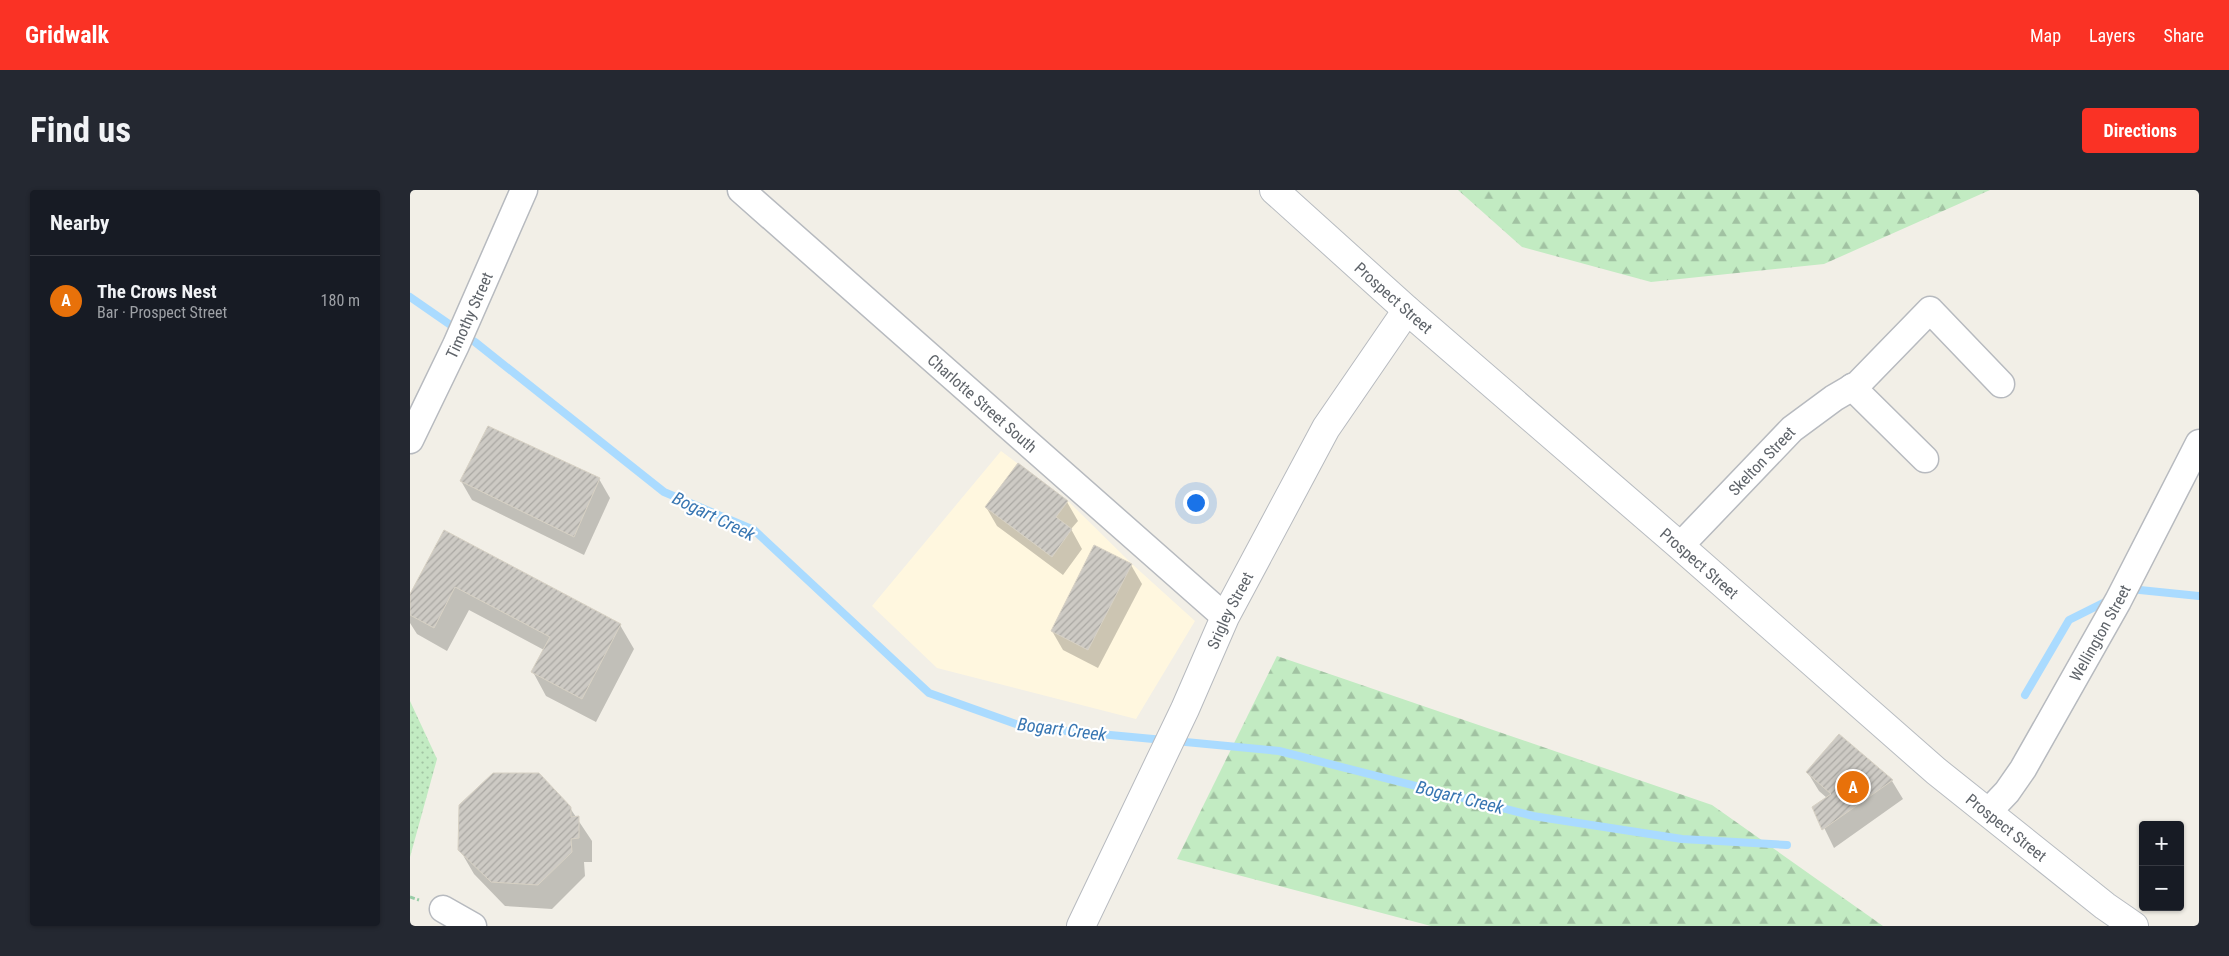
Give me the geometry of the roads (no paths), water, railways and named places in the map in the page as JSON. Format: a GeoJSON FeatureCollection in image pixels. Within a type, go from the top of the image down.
{"type":"FeatureCollection","features":[{"type":"Feature","properties":{"kind":"main road","name":"Prospect Street"},"geometry":{"type":"LineString","coordinates":[[1274,190],[1407,310],[1936,771],[2105,906],[2134,926]]}},
{"type":"Feature","properties":{"kind":"main road","name":"Srigley Street"},"geometry":{"type":"LineString","coordinates":[[1080,926],[1185,709],[1225,617],[1326,428],[1407,310]]}},
{"type":"Feature","properties":{"kind":"street","name":"Timothy Street"},"geometry":{"type":"LineString","coordinates":[[410,440],[456,345],[524,190]]}},
{"type":"Feature","properties":{"kind":"street","name":"Charlotte Street South"},"geometry":{"type":"LineString","coordinates":[[741,190],[1225,617]]}},
{"type":"Feature","properties":{"kind":"street","name":"Skelton Street"},"geometry":{"type":"LineString","coordinates":[[1680,546],[1792,430],[1834,398],[1852,388],[1930,310],[2001,384]]}},
{"type":"Feature","properties":{"kind":"street"},"geometry":{"type":"LineString","coordinates":[[1852,388],[1925,459]]}},
{"type":"Feature","properties":{"kind":"street","name":"Wellington Street"},"geometry":{"type":"LineString","coordinates":[[1988,812],[2007,792],[2023,769],[2118,601],[2132,570],[2199,443]]}},
{"type":"Feature","properties":{"kind":"street"},"geometry":{"type":"LineString","coordinates":[[443,909],[473,926]]}},
{"type":"Feature","properties":{"kind":"waterway","name":"Bogart Creek"},"geometry":{"type":"LineString","coordinates":[[410,297],[475,342],[664,492],[754,530],[929,693],[1024,727],[1164,740]]}},
{"type":"Feature","properties":{"kind":"waterway","name":"Bogart Creek"},"geometry":{"type":"LineString","coordinates":[[2130,589],[2199,596]]}},
{"type":"Feature","properties":{"kind":"waterway","name":"Bogart Creek"},"geometry":{"type":"LineString","coordinates":[[2025,695],[2069,620],[2111,599]]}},
{"type":"Feature","properties":{"kind":"waterway","name":"Bogart Creek"},"geometry":{"type":"LineString","coordinates":[[1175,741],[1279,751],[1533,816],[1682,839],[1787,845]]}},
{"type":"Feature","properties":{"kind":"place","name":"The Crows Nest"},"geometry":{"type":"Point","coordinates":[1853,787]}}]}
